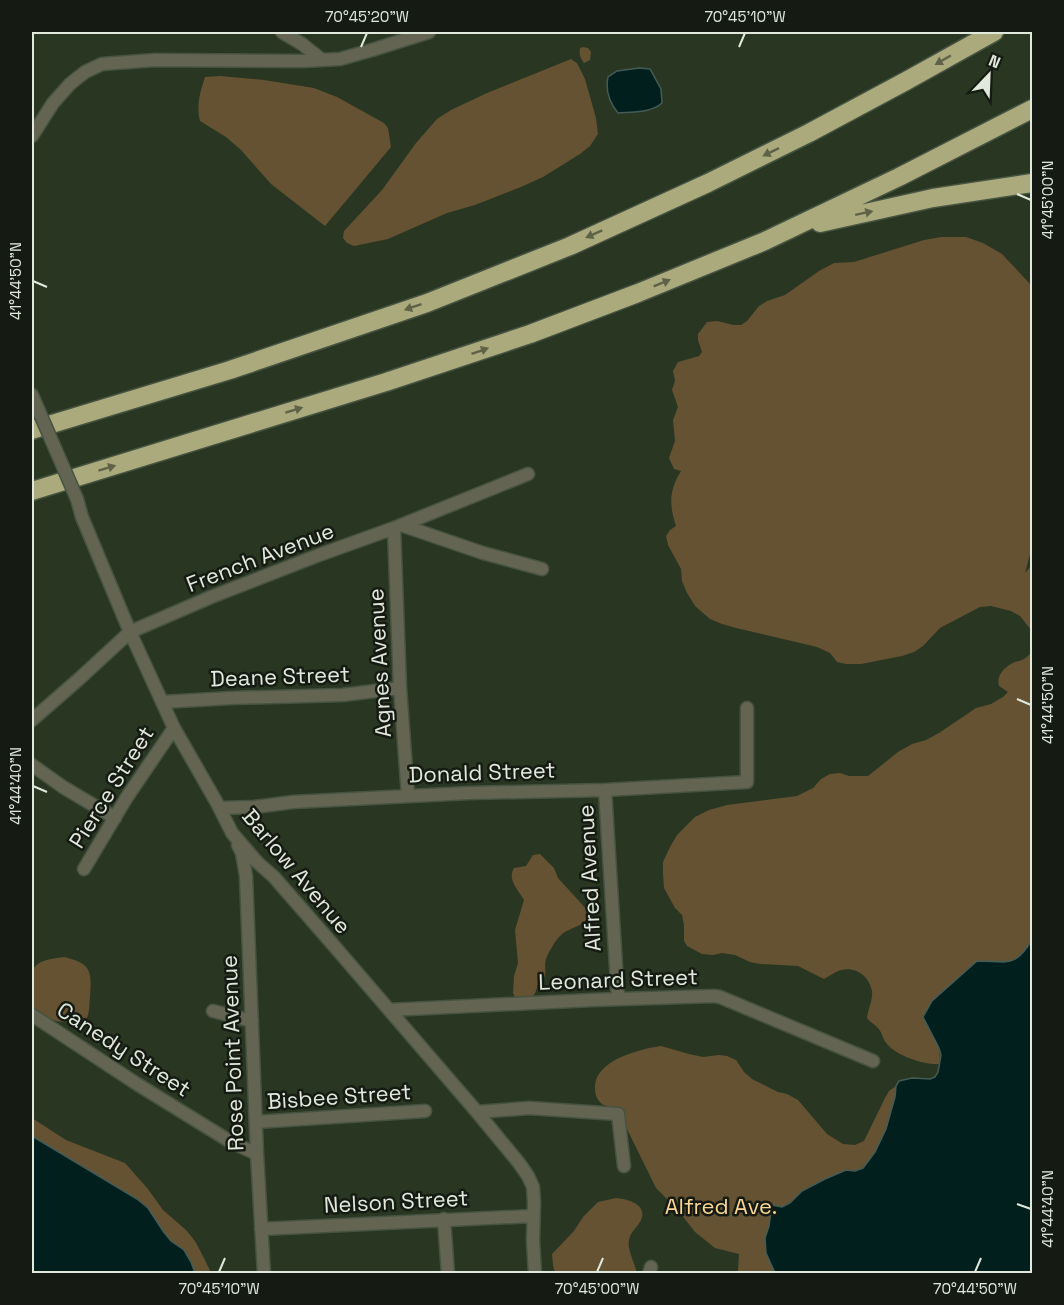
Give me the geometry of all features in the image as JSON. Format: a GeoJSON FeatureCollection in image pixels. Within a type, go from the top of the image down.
{"type":"FeatureCollection","features":[{"type":"Feature","properties":{"kind":"highway"},"geometry":{"type":"LineString","coordinates":[[32,430],[252,363],[427,303],[570,246],[708,183],[809,133],[994,32]]}},
{"type":"Feature","properties":{"kind":"highway"},"geometry":{"type":"LineString","coordinates":[[32,491],[386,382],[530,334],[638,293],[786,231],[899,177],[1032,109]]}},
{"type":"Feature","properties":{"kind":"highway"},"geometry":{"type":"LineString","coordinates":[[786,231],[933,198],[1032,183]]}},
{"type":"Feature","properties":{"kind":"street"},"geometry":{"type":"LineString","coordinates":[[282,32],[322,60]]}},
{"type":"Feature","properties":{"kind":"street"},"geometry":{"type":"LineString","coordinates":[[32,136],[53,103],[70,84],[85,72],[102,64],[155,60],[340,59],[429,32]]}},
{"type":"Feature","properties":{"kind":"street","name":"Barlow Avenue"},"geometry":{"type":"LineString","coordinates":[[32,395],[77,499],[82,517],[130,632],[174,728],[232,833],[257,862],[274,877],[519,1162],[533,1187],[535,1274]]}},
{"type":"Feature","properties":{"kind":"street","name":"French Avenue"},"geometry":{"type":"LineString","coordinates":[[32,720],[130,632],[211,597],[398,527],[528,474]]}},
{"type":"Feature","properties":{"kind":"street"},"geometry":{"type":"LineString","coordinates":[[398,527],[543,569]]}},
{"type":"Feature","properties":{"kind":"street","name":"Agnes Avenue"},"geometry":{"type":"LineString","coordinates":[[398,527],[400,688],[408,796]]}},
{"type":"Feature","properties":{"kind":"street","name":"Deane Street"},"geometry":{"type":"LineString","coordinates":[[162,702],[342,695],[400,688]]}},
{"type":"Feature","properties":{"kind":"street","name":"Donald Street"},"geometry":{"type":"LineString","coordinates":[[220,808],[408,796],[605,790],[747,782],[747,708]]}},
{"type":"Feature","properties":{"kind":"street","name":"Pierce Street"},"geometry":{"type":"LineString","coordinates":[[84,869],[127,797],[174,728]]}},
{"type":"Feature","properties":{"kind":"street"},"geometry":{"type":"LineString","coordinates":[[32,765],[63,788],[115,818]]}},
{"type":"Feature","properties":{"kind":"street","name":"Alfred Avenue"},"geometry":{"type":"LineString","coordinates":[[605,790],[618,999]]}},
{"type":"Feature","properties":{"kind":"street","name":"Rose Point Avenue"},"geometry":{"type":"LineString","coordinates":[[232,833],[242,854],[246,876],[264,1274]]}},
{"type":"Feature","properties":{"kind":"street","name":"Leonard Street"},"geometry":{"type":"LineString","coordinates":[[389,1010],[618,999],[720,997],[873,1061]]}},
{"type":"Feature","properties":{"kind":"street"},"geometry":{"type":"LineString","coordinates":[[213,1011],[252,1021]]}},
{"type":"Feature","properties":{"kind":"street","name":"Canedy Street"},"geometry":{"type":"LineString","coordinates":[[32,1015],[137,1084],[231,1142],[257,1154]]}},
{"type":"Feature","properties":{"kind":"street"},"geometry":{"type":"LineString","coordinates":[[477,1112],[529,1108],[618,1114],[624,1166]]}},
{"type":"Feature","properties":{"kind":"street","name":"Bisbee Street"},"geometry":{"type":"LineString","coordinates":[[256,1122],[425,1111]]}},
{"type":"Feature","properties":{"kind":"street","name":"Nelson Street"},"geometry":{"type":"LineString","coordinates":[[261,1229],[533,1216]]}},
{"type":"Feature","properties":{"kind":"street"},"geometry":{"type":"LineString","coordinates":[[444,1219],[448,1274]]}},
{"type":"Feature","properties":{"kind":"green space"},"geometry":{"type":"Polygon","coordinates":[[[580,48],[588,48],[591,52],[590,60],[584,63],[580,52],[580,48]]]}},
{"type":"Feature","properties":{"kind":"green space"},"geometry":{"type":"Polygon","coordinates":[[[571,59],[577,63],[585,79],[596,118],[598,134],[590,146],[543,177],[521,187],[447,213],[388,239],[354,246],[347,243],[343,238],[344,231],[382,190],[416,143],[437,119],[487,93],[571,59]]]}},
{"type":"Feature","properties":{"kind":"green space"},"geometry":{"type":"Polygon","coordinates":[[[220,76],[314,88],[337,97],[384,123],[388,128],[391,147],[325,226],[271,184],[241,150],[226,137],[200,121],[200,94],[205,77],[220,76]]]}},
{"type":"Feature","properties":{"kind":"green space"},"geometry":{"type":"Polygon","coordinates":[[[966,237],[983,243],[1002,254],[1032,286],[1032,547],[1025,573],[1032,565],[1032,631],[1020,616],[1011,611],[991,606],[980,607],[940,628],[914,652],[861,664],[846,664],[837,662],[830,653],[817,647],[736,628],[710,619],[695,606],[687,593],[682,581],[681,569],[668,545],[666,536],[676,526],[671,498],[681,471],[674,469],[669,458],[675,441],[673,420],[678,407],[672,390],[675,381],[673,371],[678,362],[699,356],[702,352],[698,334],[707,322],[717,321],[741,325],[759,306],[785,295],[834,263],[854,262],[924,240],[966,237]]]}},
{"type":"Feature","properties":{"kind":"green space"},"geometry":{"type":"Polygon","coordinates":[[[1032,652],[1032,940],[1021,956],[1013,961],[991,961],[969,968],[932,1001],[923,1017],[938,1045],[939,1064],[911,1059],[887,1044],[879,1030],[867,1018],[872,991],[864,975],[859,972],[842,970],[824,979],[798,966],[760,964],[722,953],[702,954],[687,946],[684,941],[682,915],[675,908],[664,888],[663,862],[677,835],[695,817],[727,805],[797,796],[813,788],[821,779],[830,774],[868,776],[898,752],[939,733],[976,708],[991,704],[1003,697],[1008,692],[999,686],[1002,671],[1032,652]]]}},
{"type":"Feature","properties":{"kind":"green space"},"geometry":{"type":"Polygon","coordinates":[[[540,854],[589,912],[584,922],[565,932],[555,942],[546,959],[545,975],[538,984],[534,996],[516,999],[513,993],[514,976],[518,963],[515,930],[524,900],[514,884],[512,872],[514,868],[526,866],[533,855],[540,854]]]}},
{"type":"Feature","properties":{"kind":"green space"},"geometry":{"type":"Polygon","coordinates":[[[64,957],[85,965],[90,974],[91,987],[86,1020],[58,1021],[32,1011],[32,971],[42,962],[64,957]]]}},
{"type":"Feature","properties":{"kind":"green space","name":"Alfred Ave."},"geometry":{"type":"Polygon","coordinates":[[[661,1046],[703,1057],[719,1055],[736,1060],[752,1079],[798,1100],[827,1134],[843,1144],[855,1145],[864,1141],[889,1091],[896,1086],[885,1132],[874,1155],[867,1163],[858,1170],[846,1170],[782,1207],[765,1242],[766,1253],[775,1273],[734,1274],[738,1271],[739,1254],[715,1248],[695,1232],[656,1188],[624,1123],[624,1111],[604,1105],[597,1098],[595,1087],[597,1078],[610,1063],[631,1053],[661,1046]]]}},
{"type":"Feature","properties":{"kind":"green space"},"geometry":{"type":"Polygon","coordinates":[[[32,1118],[66,1140],[125,1163],[163,1210],[195,1241],[211,1273],[195,1273],[184,1250],[171,1241],[148,1208],[137,1199],[32,1136],[32,1118]]]}},
{"type":"Feature","properties":{"kind":"green space"},"geometry":{"type":"Polygon","coordinates":[[[616,1198],[631,1201],[642,1210],[641,1220],[631,1234],[629,1244],[637,1273],[555,1273],[552,1254],[598,1202],[616,1198]]]}},
{"type":"Feature","properties":{"kind":"water"},"geometry":{"type":"Polygon","coordinates":[[[650,69],[661,89],[662,103],[647,110],[618,113],[608,96],[608,77],[617,71],[650,69]]]}},
{"type":"Feature","properties":{"kind":"water"},"geometry":{"type":"Polygon","coordinates":[[[1032,940],[1032,1273],[775,1273],[766,1253],[765,1238],[772,1205],[782,1207],[790,1203],[802,1191],[825,1179],[846,1170],[855,1171],[863,1168],[875,1152],[886,1129],[899,1081],[912,1078],[930,1079],[938,1072],[941,1055],[923,1017],[932,1001],[977,961],[1003,962],[1015,959],[1032,940]]]}},
{"type":"Feature","properties":{"kind":"water"},"geometry":{"type":"Polygon","coordinates":[[[32,1136],[137,1199],[148,1208],[171,1241],[184,1250],[195,1273],[32,1273],[32,1136]]]}}]}
